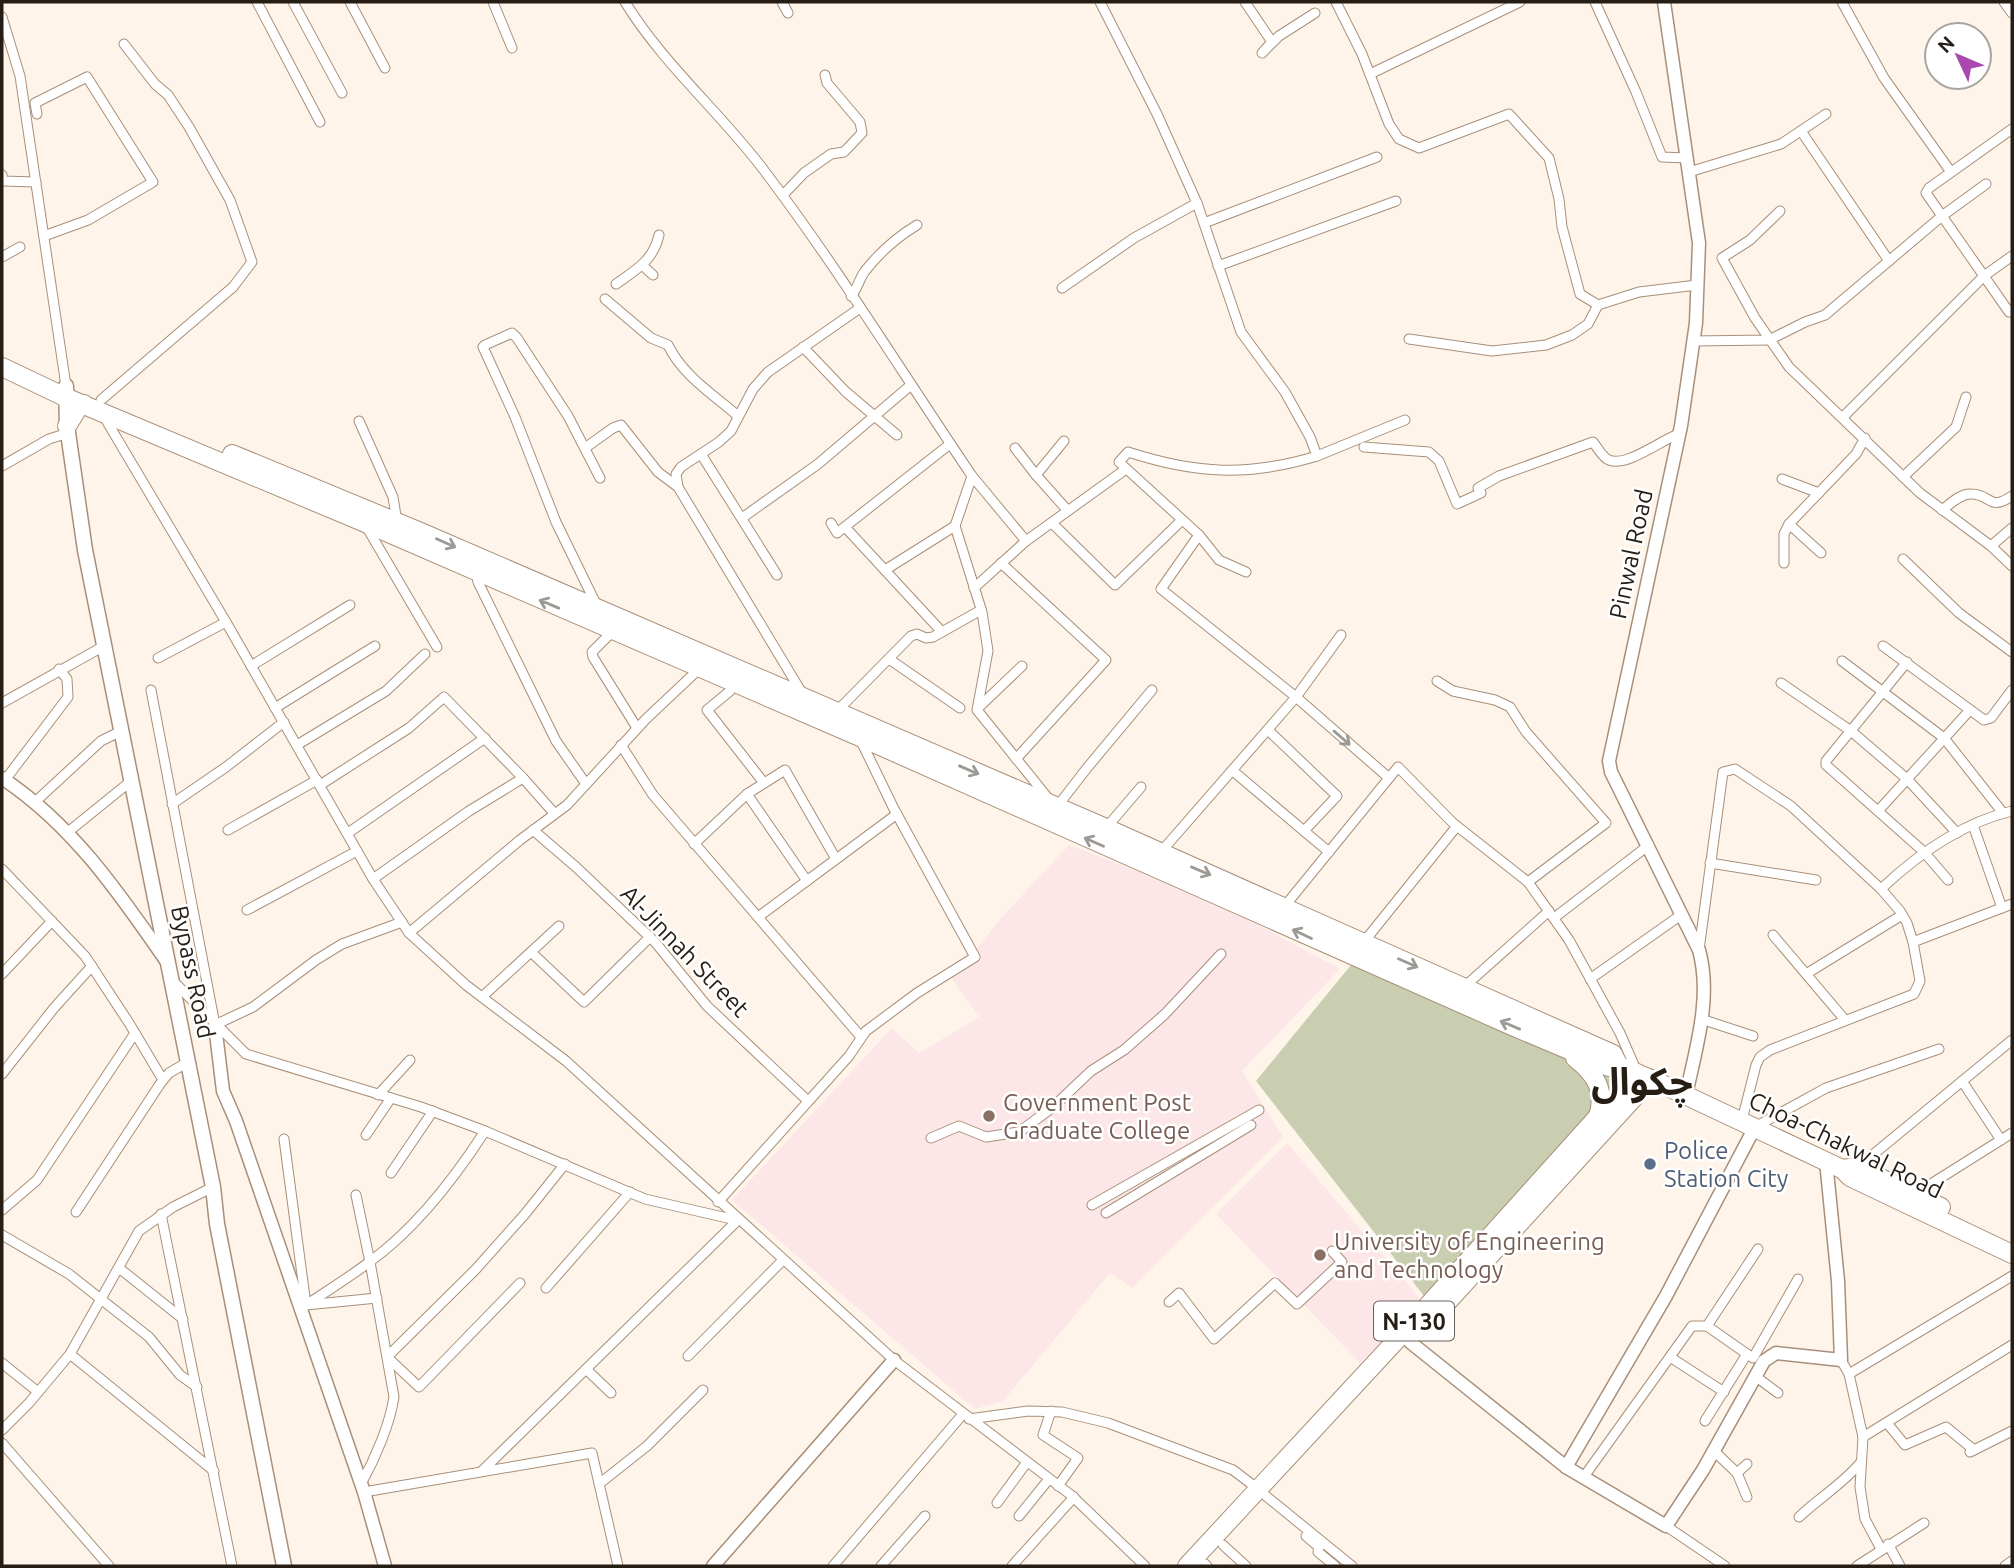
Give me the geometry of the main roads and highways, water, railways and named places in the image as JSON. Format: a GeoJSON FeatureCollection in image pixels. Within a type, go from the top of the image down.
{"type":"FeatureCollection","features":[{"type":"Feature","properties":{"kind":"highway"},"geometry":{"type":"LineString","coordinates":[[2,354],[65,392]]}},
{"type":"Feature","properties":{"kind":"highway"},"geometry":{"type":"LineString","coordinates":[[2,367],[65,392],[95,405],[363,522],[476,572],[699,669],[860,737],[1551,1043],[1609,1068],[1619,1066],[1613,1054],[1284,907],[397,522],[95,405],[78,408],[67,430]]}},
{"type":"Feature","properties":{"kind":"highway"},"geometry":{"type":"LineString","coordinates":[[1551,1043],[1579,1061],[1596,1079],[1601,1095],[1598,1117]]}},
{"type":"Feature","properties":{"kind":"highway","name":"Choa-Chakwal Road"},"geometry":{"type":"LineString","coordinates":[[1619,1066],[1826,1161],[1850,1168],[1850,1177],[2012,1254]]}},
{"type":"Feature","properties":{"kind":"highway","name":"N-130"},"geometry":{"type":"LineString","coordinates":[[1407,1337],[1598,1117],[1644,1076]]}},
{"type":"Feature","properties":{"kind":"highway","name":"N-130"},"geometry":{"type":"LineString","coordinates":[[1201,1566],[1262,1493],[1644,1076]]}},
{"type":"Feature","properties":{"kind":"highway"},"geometry":{"type":"LineString","coordinates":[[1850,1168],[1915,1194],[2012,1241]]}},
{"type":"Feature","properties":{"kind":"highway","name":"N-130"},"geometry":{"type":"LineString","coordinates":[[1201,1566],[1223,1545],[1262,1493]]}},
{"type":"Feature","properties":{"kind":"main road","name":"Bypass Road"},"geometry":{"type":"LineString","coordinates":[[65,392],[67,430],[85,550],[213,1186],[284,1566]]}},
{"type":"Feature","properties":{"kind":"place","name":"Government Post Graduate College"},"geometry":{"type":"Point","coordinates":[989,1116]}},
{"type":"Feature","properties":{"kind":"place","name":"Police Station City"},"geometry":{"type":"Point","coordinates":[1650,1164]}},
{"type":"Feature","properties":{"kind":"place","name":"University of Engineering and Technology"},"geometry":{"type":"Point","coordinates":[1320,1255]}},
{"type":"Feature","properties":{"kind":"district","name":"چکوال"},"geometry":{"type":"Point","coordinates":[1642,1081]}}]}
